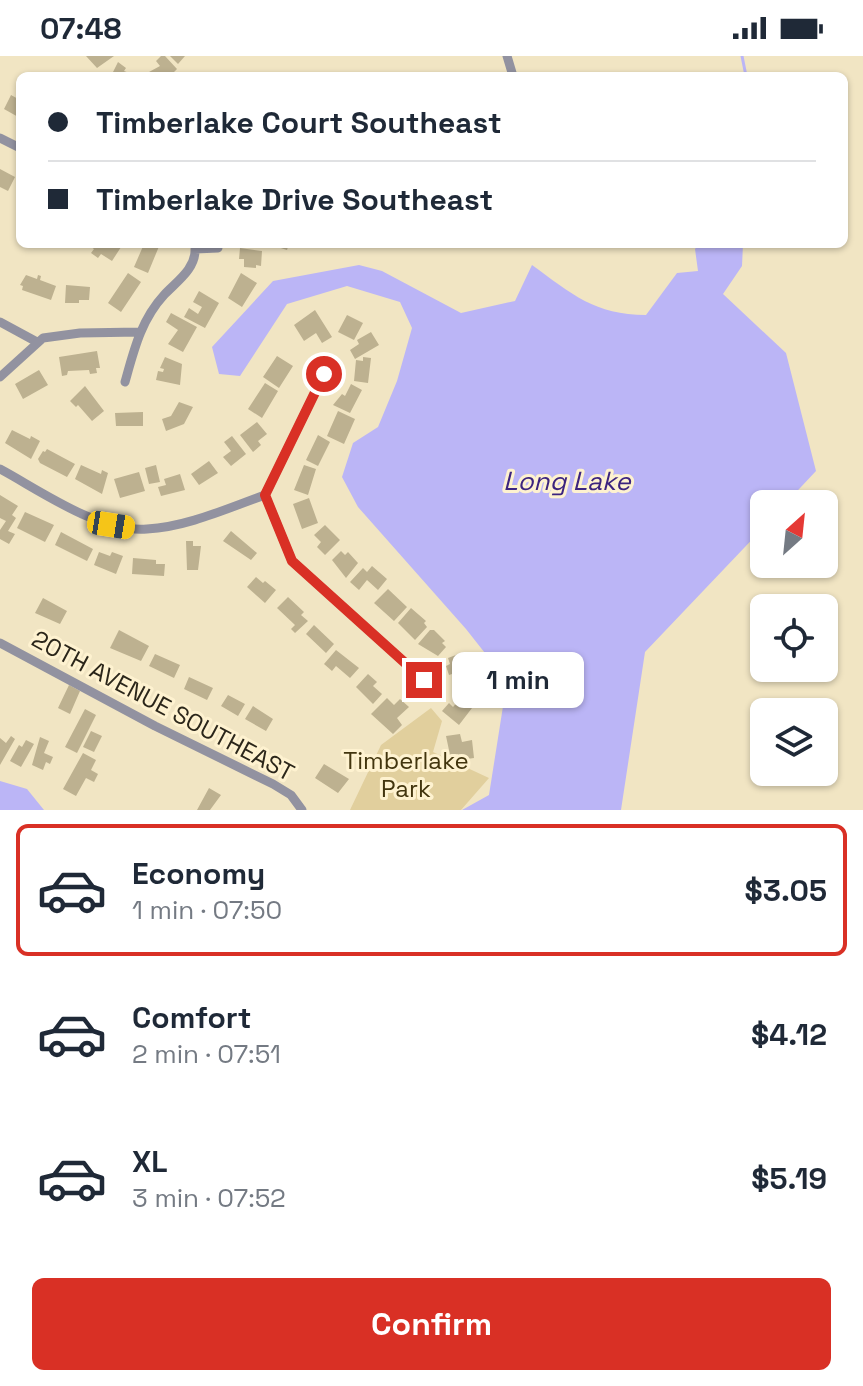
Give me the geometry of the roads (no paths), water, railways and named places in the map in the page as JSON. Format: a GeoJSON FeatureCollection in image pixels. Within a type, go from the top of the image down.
{"type":"FeatureCollection","features":[{"type":"Feature","properties":{"kind":"street"},"geometry":{"type":"LineString","coordinates":[[125,382],[139,332],[150,312],[190,268],[196,258],[193,248]]}},
{"type":"Feature","properties":{"kind":"street"},"geometry":{"type":"LineString","coordinates":[[0,322],[37,342]]}},
{"type":"Feature","properties":{"kind":"street"},"geometry":{"type":"LineString","coordinates":[[0,377],[43,338],[80,333],[139,332]]}},
{"type":"Feature","properties":{"kind":"street"},"geometry":{"type":"LineString","coordinates":[[0,469],[89,517],[111,525],[145,530],[186,521],[265,495],[324,374]]}},
{"type":"Feature","properties":{"kind":"street"},"geometry":{"type":"LineString","coordinates":[[265,495],[292,561],[424,680]]}},
{"type":"Feature","properties":{"kind":"street","name":"20TH AVENUE SOUTHEAST"},"geometry":{"type":"LineString","coordinates":[[0,643],[155,726],[273,784],[291,795],[302,810]]}},
{"type":"Feature","properties":{"kind":"water","name":"Long Lake"},"geometry":{"type":"Polygon","coordinates":[[[696,248],[743,248],[742,266],[723,294],[786,353],[816,471],[798,490],[750,490],[750,542],[645,652],[621,810],[462,810],[489,795],[507,681],[466,629],[358,507],[342,477],[353,443],[378,427],[397,381],[412,328],[400,302],[347,286],[287,304],[240,376],[219,374],[212,347],[273,281],[359,265],[382,271],[461,313],[515,301],[532,265],[572,294],[598,307],[646,315],[677,273],[698,271],[696,248]]]}},
{"type":"Feature","properties":{"kind":"water"},"geometry":{"type":"Polygon","coordinates":[[[0,781],[27,789],[44,810],[0,810],[0,781]]]}},
{"type":"Feature","properties":{"kind":"waterway"},"geometry":{"type":"LineString","coordinates":[[742,56],[745,72]]}},
{"type":"Feature","properties":{"kind":"park label","name":"Timberlake Park"},"geometry":{"type":"Point","coordinates":[406,775]}}]}
